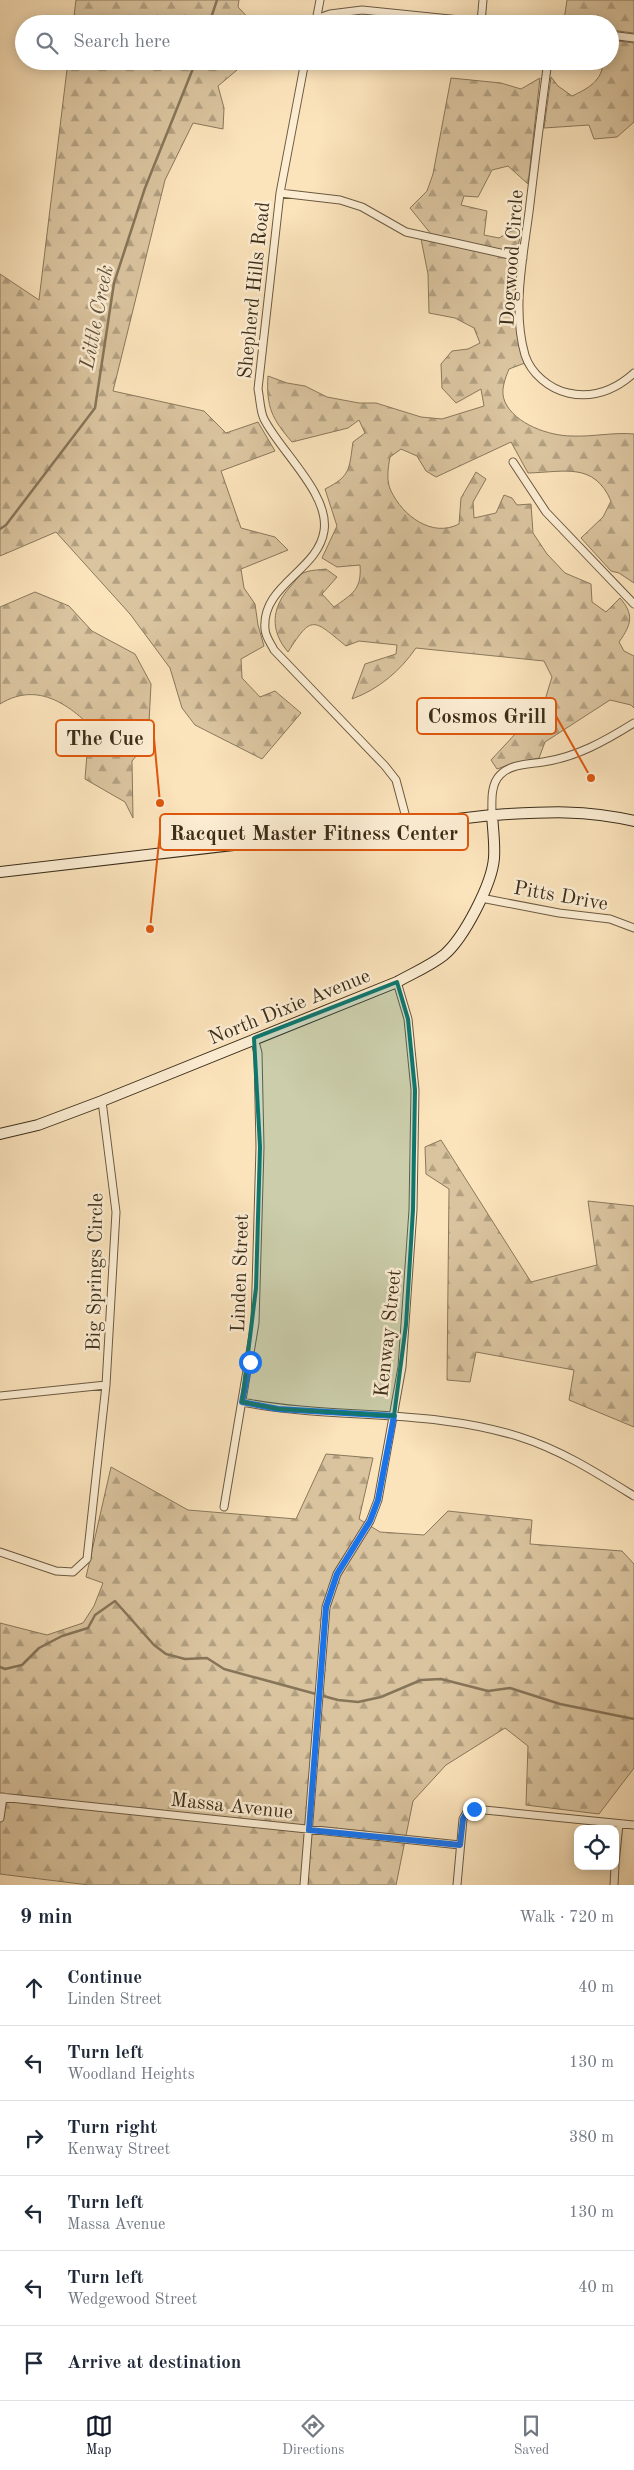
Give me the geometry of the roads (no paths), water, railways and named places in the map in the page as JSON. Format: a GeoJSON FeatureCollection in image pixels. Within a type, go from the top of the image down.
{"type":"FeatureCollection","features":[{"type":"Feature","properties":{"kind":"main road"},"geometry":{"type":"LineString","coordinates":[[0,872],[492,815],[570,811],[595,813],[634,821]]}},
{"type":"Feature","properties":{"kind":"main road","name":"North Dixie Avenue"},"geometry":{"type":"LineString","coordinates":[[0,1134],[38,1125],[397,982],[444,955],[456,943],[470,921],[481,898],[494,859],[492,815]]}},
{"type":"Feature","properties":{"kind":"street"},"geometry":{"type":"LineString","coordinates":[[317,15],[320,0]]}},
{"type":"Feature","properties":{"kind":"street"},"geometry":{"type":"LineString","coordinates":[[482,15],[483,0]]}},
{"type":"Feature","properties":{"kind":"street"},"geometry":{"type":"LineString","coordinates":[[328,15],[362,10],[412,15]]}},
{"type":"Feature","properties":{"kind":"street"},"geometry":{"type":"LineString","coordinates":[[619,37],[634,38]]}},
{"type":"Feature","properties":{"kind":"street","name":"Shepherd Hills Road"},"geometry":{"type":"LineString","coordinates":[[303,70],[280,193],[258,389],[263,418],[315,495],[324,512],[324,530],[320,546],[277,592],[266,610],[265,631],[274,650],[386,766],[396,780],[408,825]]}},
{"type":"Feature","properties":{"kind":"street","name":"Dogwood Circle"},"geometry":{"type":"LineString","coordinates":[[547,70],[523,258],[519,324],[526,357],[540,378],[556,390],[585,395],[600,394],[614,388],[634,373]]}},
{"type":"Feature","properties":{"kind":"street"},"geometry":{"type":"LineString","coordinates":[[280,193],[340,200],[362,207],[406,232],[523,258]]}},
{"type":"Feature","properties":{"kind":"street"},"geometry":{"type":"LineString","coordinates":[[513,462],[546,512],[634,604]]}},
{"type":"Feature","properties":{"kind":"street"},"geometry":{"type":"LineString","coordinates":[[492,815],[493,789],[498,776],[506,770],[522,765],[557,760],[580,753],[634,723]]}},
{"type":"Feature","properties":{"kind":"street","name":"Pitts Drive"},"geometry":{"type":"LineString","coordinates":[[481,898],[559,913],[610,919],[634,928]]}},
{"type":"Feature","properties":{"kind":"street","name":"Kenway Street"},"geometry":{"type":"LineString","coordinates":[[304,1885],[326,1607],[337,1574],[370,1521],[378,1500],[394,1416],[406,1325],[413,1210],[415,1090],[408,1019],[397,982]]}},
{"type":"Feature","properties":{"kind":"street","name":"Linden Street"},"geometry":{"type":"LineString","coordinates":[[224,1507],[255,1323],[260,1147],[258,1053],[254,1038]]}},
{"type":"Feature","properties":{"kind":"street","name":"Big Springs Circle"},"geometry":{"type":"LineString","coordinates":[[0,1552],[56,1571],[65,1572],[73,1572],[87,1559],[106,1384],[116,1212],[102,1100]]}},
{"type":"Feature","properties":{"kind":"street"},"geometry":{"type":"LineString","coordinates":[[0,1396],[106,1384]]}},
{"type":"Feature","properties":{"kind":"street"},"geometry":{"type":"LineString","coordinates":[[242,1402],[278,1409],[394,1416],[476,1426],[518,1436],[555,1450],[634,1496]]}},
{"type":"Feature","properties":{"kind":"street"},"geometry":{"type":"LineString","coordinates":[[0,1818],[1,1797]]}},
{"type":"Feature","properties":{"kind":"street","name":"Massa Avenue"},"geometry":{"type":"LineString","coordinates":[[1,1797],[460,1845]]}},
{"type":"Feature","properties":{"kind":"street"},"geometry":{"type":"LineString","coordinates":[[457,1885],[463,1819],[467,1812],[474,1809],[634,1825]]}},
{"type":"Feature","properties":{"kind":"street"},"geometry":{"type":"LineString","coordinates":[[614,1885],[615,1870]]}},
{"type":"Feature","properties":{"kind":"waterway","name":"Little Creek"},"geometry":{"type":"LineString","coordinates":[[212,15],[217,0]]}},
{"type":"Feature","properties":{"kind":"waterway","name":"Little Creek"},"geometry":{"type":"LineString","coordinates":[[0,529],[6,525],[95,408],[114,283],[145,188],[192,70]]}},
{"type":"Feature","properties":{"kind":"waterway"},"geometry":{"type":"LineString","coordinates":[[0,1667],[5,1669],[22,1665],[39,1648],[62,1636],[88,1628],[95,1615],[115,1601],[154,1645],[166,1654],[185,1659],[207,1658],[224,1669],[338,1700],[358,1702],[381,1697],[421,1680],[441,1679],[488,1691],[510,1688],[560,1704],[634,1719]]}},
{"type":"Feature","properties":{"kind":"place","name":"Cosmos Grill"},"geometry":{"type":"Point","coordinates":[591,778]}},
{"type":"Feature","properties":{"kind":"place","name":"The Cue"},"geometry":{"type":"Point","coordinates":[160,803]}},
{"type":"Feature","properties":{"kind":"place","name":"Racquet Master Fitness Center"},"geometry":{"type":"Point","coordinates":[150,929]}}]}
